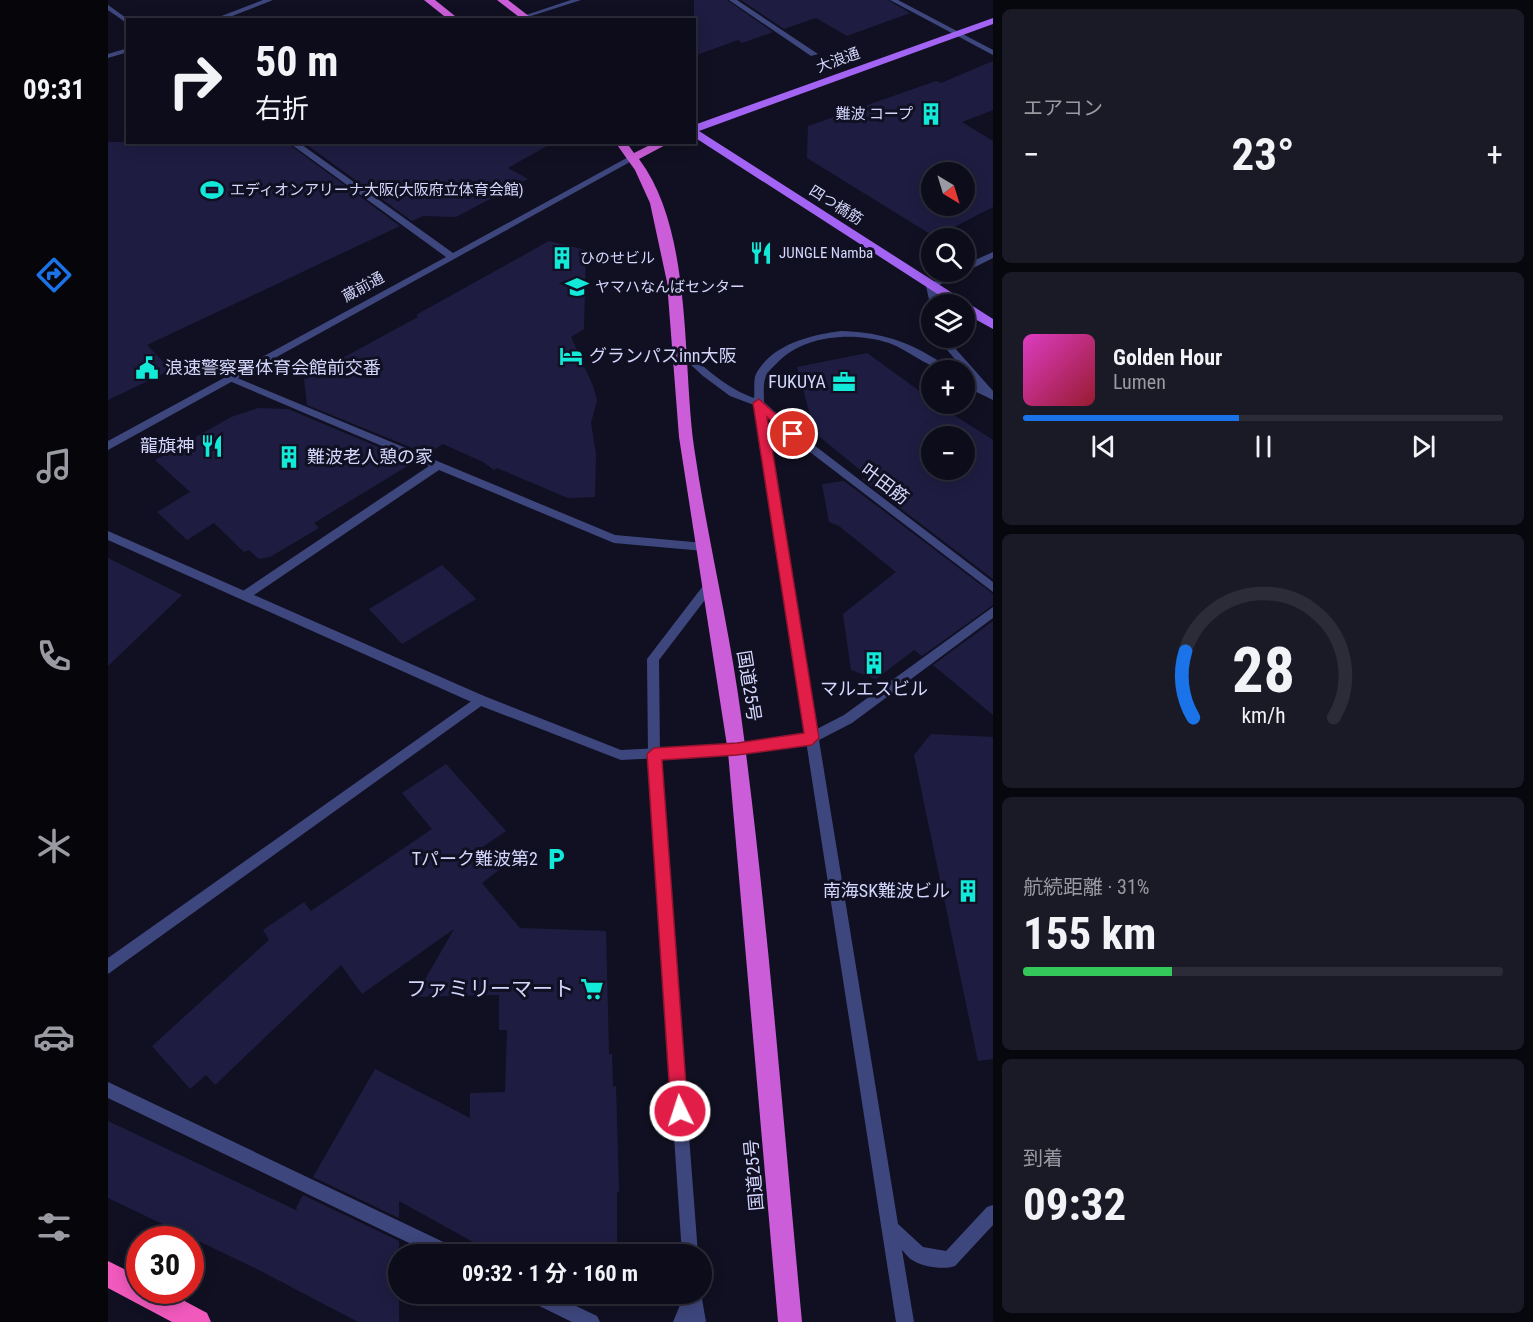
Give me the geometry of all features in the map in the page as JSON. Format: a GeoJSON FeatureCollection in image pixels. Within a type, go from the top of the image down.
{"type":"FeatureCollection","features":[{"type":"Feature","properties":{"kind":"highway"},"geometry":{"type":"LineString","coordinates":[[429,0],[453,18]]}},
{"type":"Feature","properties":{"kind":"highway"},"geometry":{"type":"LineString","coordinates":[[502,0],[528,18]]}},
{"type":"Feature","properties":{"kind":"highway","name":"国道25号"},"geometry":{"type":"LineString","coordinates":[[622,144],[635,157],[654,199],[665,239],[681,350],[686,435],[737,749],[790,1322]]}},
{"type":"Feature","properties":{"kind":"highway"},"geometry":{"type":"LineString","coordinates":[[635,157],[662,144]]}},
{"type":"Feature","properties":{"kind":"highway"},"geometry":{"type":"LineString","coordinates":[[108,1274],[198,1322]]}},
{"type":"Feature","properties":{"kind":"main road","name":"大浪通"},"geometry":{"type":"LineString","coordinates":[[696,130],[993,21]]}},
{"type":"Feature","properties":{"kind":"main road","name":"四つ橋筋"},"geometry":{"type":"LineString","coordinates":[[696,132],[944,294]]}},
{"type":"Feature","properties":{"kind":"main road","name":"四つ橋筋"},"geometry":{"type":"LineString","coordinates":[[975,314],[993,325]]}},
{"type":"Feature","properties":{"kind":"street"},"geometry":{"type":"LineString","coordinates":[[220,18],[270,0]]}},
{"type":"Feature","properties":{"kind":"street"},"geometry":{"type":"LineString","coordinates":[[528,18],[578,0]]}},
{"type":"Feature","properties":{"kind":"street"},"geometry":{"type":"LineString","coordinates":[[732,0],[814,54]]}},
{"type":"Feature","properties":{"kind":"street"},"geometry":{"type":"LineString","coordinates":[[893,0],[993,53]]}},
{"type":"Feature","properties":{"kind":"street"},"geometry":{"type":"LineString","coordinates":[[108,7],[126,20]]}},
{"type":"Feature","properties":{"kind":"street"},"geometry":{"type":"LineString","coordinates":[[108,56],[126,51]]}},
{"type":"Feature","properties":{"kind":"street"},"geometry":{"type":"LineString","coordinates":[[295,144],[451,256]]}},
{"type":"Feature","properties":{"kind":"street","name":"蔵前通"},"geometry":{"type":"LineString","coordinates":[[108,446],[635,157]]}},
{"type":"Feature","properties":{"kind":"street"},"geometry":{"type":"LineString","coordinates":[[975,264],[993,255]]}},
{"type":"Feature","properties":{"kind":"street"},"geometry":{"type":"LineString","coordinates":[[933,294],[931,286],[939,282]]}},
{"type":"Feature","properties":{"kind":"street"},"geometry":{"type":"LineString","coordinates":[[904,1322],[892,1230],[759,403],[760,376],[778,356],[798,344],[822,336],[850,334],[877,337],[906,346],[929,360]]}},
{"type":"Feature","properties":{"kind":"street"},"geometry":{"type":"LineString","coordinates":[[950,348],[993,398]]}},
{"type":"Feature","properties":{"kind":"street"},"geometry":{"type":"LineString","coordinates":[[681,350],[706,374],[734,394],[759,403]]}},
{"type":"Feature","properties":{"kind":"street"},"geometry":{"type":"LineString","coordinates":[[230,378],[614,539],[704,547]]}},
{"type":"Feature","properties":{"kind":"street"},"geometry":{"type":"LineString","coordinates":[[975,387],[993,398]]}},
{"type":"Feature","properties":{"kind":"street","name":"叶田筋"},"geometry":{"type":"LineString","coordinates":[[759,403],[793,434],[993,588]]}},
{"type":"Feature","properties":{"kind":"street"},"geometry":{"type":"LineString","coordinates":[[244,596],[438,465]]}},
{"type":"Feature","properties":{"kind":"street"},"geometry":{"type":"LineString","coordinates":[[108,535],[480,700],[621,755],[737,749],[812,738],[849,719],[993,612]]}},
{"type":"Feature","properties":{"kind":"street"},"geometry":{"type":"LineString","coordinates":[[689,1244],[654,754],[653,659],[710,585]]}},
{"type":"Feature","properties":{"kind":"street"},"geometry":{"type":"LineString","coordinates":[[108,966],[480,700]]}},
{"type":"Feature","properties":{"kind":"street"},"geometry":{"type":"LineString","coordinates":[[108,1090],[429,1244]]}},
{"type":"Feature","properties":{"kind":"street"},"geometry":{"type":"LineString","coordinates":[[892,1230],[919,1255],[949,1260],[993,1212]]}},
{"type":"Feature","properties":{"kind":"street"},"geometry":{"type":"LineString","coordinates":[[554,1304],[591,1322]]}},
{"type":"Feature","properties":{"kind":"street"},"geometry":{"type":"LineString","coordinates":[[682,1322],[689,1304]]}},
{"type":"Feature","properties":{"kind":"street"},"geometry":{"type":"LineString","coordinates":[[694,1304],[697,1322]]}},
{"type":"Feature","properties":{"kind":"building"},"geometry":{"type":"Polygon","coordinates":[[[694,0],[727,0],[773,32],[742,43],[738,40],[696,55],[696,18],[694,18],[694,0]]]}},
{"type":"Feature","properties":{"kind":"building"},"geometry":{"type":"Polygon","coordinates":[[[741,0],[888,0],[910,13],[847,36],[816,18],[784,29],[741,0]]]}},
{"type":"Feature","properties":{"kind":"building"},"geometry":{"type":"Polygon","coordinates":[[[993,61],[993,110],[962,122],[993,141],[993,207],[952,228],[921,228],[807,158],[808,126],[936,81],[941,83],[993,61]]]}},
{"type":"Feature","properties":{"kind":"building","name":"エディオンアリーナ大阪(大阪府立体育会館)"},"geometry":{"type":"Polygon","coordinates":[[[108,142],[126,142],[126,144],[289,144],[400,226],[147,345],[171,370],[108,400],[108,142]]]}},
{"type":"Feature","properties":{"kind":"building"},"geometry":{"type":"Polygon","coordinates":[[[306,144],[550,144],[508,168],[528,179],[456,217],[423,216],[412,221],[306,144]]]}},
{"type":"Feature","properties":{"kind":"building"},"geometry":{"type":"Polygon","coordinates":[[[549,241],[586,250],[584,329],[571,337],[597,400],[591,423],[596,454],[595,497],[568,498],[497,468],[494,470],[483,462],[443,444],[427,454],[307,405],[304,379],[418,317],[416,315],[549,241]]]}},
{"type":"Feature","properties":{"kind":"building"},"geometry":{"type":"Polygon","coordinates":[[[867,353],[921,392],[921,414],[953,414],[971,426],[921,426],[921,480],[975,480],[975,428],[993,440],[993,579],[862,479],[870,478],[815,433],[797,367],[867,353]]]}},
{"type":"Feature","properties":{"kind":"building"},"geometry":{"type":"Polygon","coordinates":[[[258,408],[288,409],[414,462],[314,523],[319,528],[270,557],[259,559],[249,550],[244,552],[214,523],[187,540],[157,512],[190,492],[155,460],[231,417],[258,408]]]}},
{"type":"Feature","properties":{"kind":"building"},"geometry":{"type":"Polygon","coordinates":[[[844,481],[993,594],[993,605],[922,656],[914,650],[876,679],[851,670],[843,614],[896,572],[839,526],[829,522],[822,484],[844,481]]]}},
{"type":"Feature","properties":{"kind":"building"},"geometry":{"type":"Polygon","coordinates":[[[108,558],[182,595],[108,666],[108,558]]]}},
{"type":"Feature","properties":{"kind":"building"},"geometry":{"type":"Polygon","coordinates":[[[442,565],[476,599],[402,644],[369,609],[442,565]]]}},
{"type":"Feature","properties":{"kind":"building"},"geometry":{"type":"Polygon","coordinates":[[[993,621],[993,715],[933,665],[993,621]]]}},
{"type":"Feature","properties":{"kind":"building","name":"南海SK難波ビル"},"geometry":{"type":"Polygon","coordinates":[[[931,734],[993,737],[993,1059],[978,1061],[914,755],[931,734]]]}},
{"type":"Feature","properties":{"kind":"building"},"geometry":{"type":"Polygon","coordinates":[[[446,764],[506,831],[481,848],[499,870],[482,883],[520,928],[606,931],[609,1054],[612,1054],[613,1087],[616,1086],[619,1192],[617,1192],[617,1244],[477,1244],[399,1201],[399,1218],[313,1177],[375,1069],[470,1118],[470,1093],[505,1092],[507,1030],[499,1030],[499,995],[415,997],[454,929],[362,994],[341,965],[215,1085],[206,1075],[190,1089],[152,1046],[269,940],[263,930],[304,902],[311,911],[432,829],[402,793],[446,764]]]}},
{"type":"Feature","properties":{"kind":"building"},"geometry":{"type":"Polygon","coordinates":[[[108,1121],[298,1211],[296,1208],[303,1195],[399,1241],[399,1244],[388,1244],[388,1304],[399,1304],[399,1322],[358,1322],[204,1244],[204,1226],[167,1226],[108,1198],[108,1121]]]}},
{"type":"Feature","properties":{"kind":"place","name":"難波 コープ"},"geometry":{"type":"Point","coordinates":[931,114]}},
{"type":"Feature","properties":{"kind":"place","name":"エディオンアリーナ大阪(大阪府立体育会館)"},"geometry":{"type":"Point","coordinates":[212,190]}},
{"type":"Feature","properties":{"kind":"place","name":"JUNGLE Namba"},"geometry":{"type":"Point","coordinates":[761,253]}},
{"type":"Feature","properties":{"kind":"place","name":"ひのせビル"},"geometry":{"type":"Point","coordinates":[562,258]}},
{"type":"Feature","properties":{"kind":"place","name":"ヤマハなんばセンター"},"geometry":{"type":"Point","coordinates":[577,287]}},
{"type":"Feature","properties":{"kind":"place","name":"グランパスinn大阪"},"geometry":{"type":"Point","coordinates":[571,356]}},
{"type":"Feature","properties":{"kind":"place","name":"浪速警察署体育会館前交番"},"geometry":{"type":"Point","coordinates":[147,368]}},
{"type":"Feature","properties":{"kind":"place","name":"FUKUYA"},"geometry":{"type":"Point","coordinates":[844,382]}},
{"type":"Feature","properties":{"kind":"place","name":"龍旗神"},"geometry":{"type":"Point","coordinates":[212,446]}},
{"type":"Feature","properties":{"kind":"place","name":"難波老人憩の家"},"geometry":{"type":"Point","coordinates":[289,457]}},
{"type":"Feature","properties":{"kind":"place","name":"マルエスビル"},"geometry":{"type":"Point","coordinates":[874,663]}},
{"type":"Feature","properties":{"kind":"place","name":"Tパーク難波第2"},"geometry":{"type":"Point","coordinates":[556,859]}},
{"type":"Feature","properties":{"kind":"place","name":"南海SK難波ビル"},"geometry":{"type":"Point","coordinates":[968,891]}},
{"type":"Feature","properties":{"kind":"place","name":"ファミリーマート"},"geometry":{"type":"Point","coordinates":[592,989]}},
{"type":"Feature","properties":{"kind":"route"},"geometry":{"type":"LineString","coordinates":[[680,1111],[654,754],[737,749],[812,738],[759,403],[793,434]]}}]}
